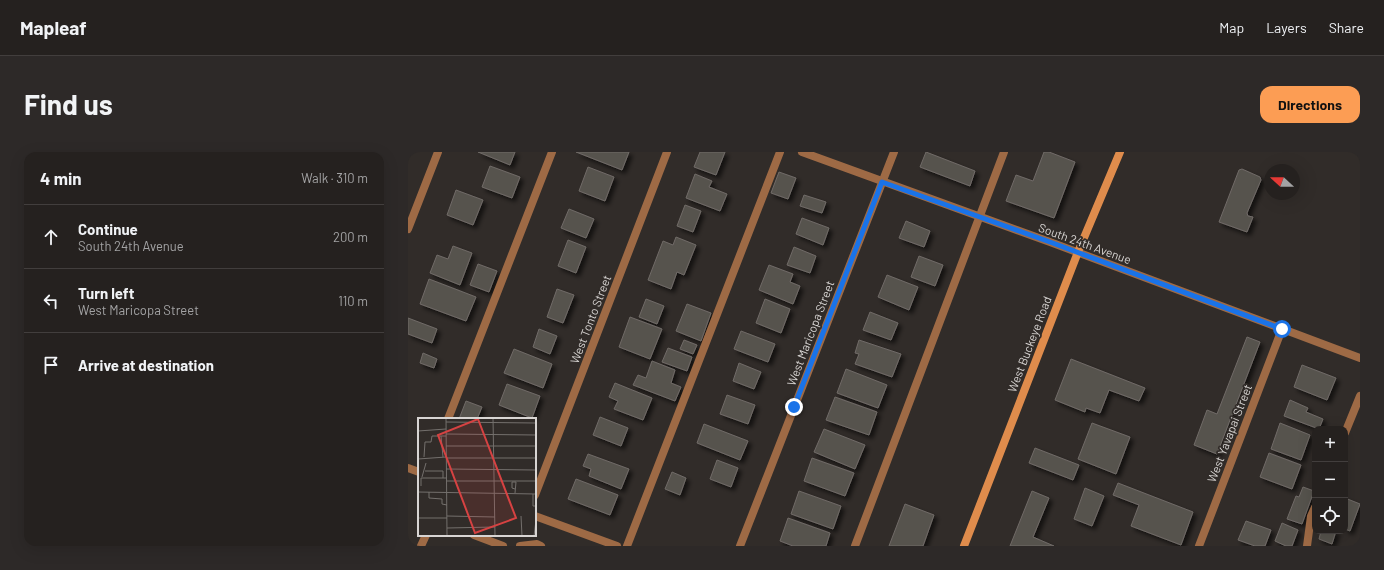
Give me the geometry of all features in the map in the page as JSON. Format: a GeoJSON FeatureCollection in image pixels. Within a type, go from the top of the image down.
{"type":"FeatureCollection","features":[{"type":"Feature","properties":{"kind":"main road","name":"West Buckeye Road"},"geometry":{"type":"LineString","coordinates":[[964,546],[1078,252],[1120,152]]}},
{"type":"Feature","properties":{"kind":"street"},"geometry":{"type":"LineString","coordinates":[[408,229],[438,152]]}},
{"type":"Feature","properties":{"kind":"street"},"geometry":{"type":"LineString","coordinates":[[448,418],[552,152]]}},
{"type":"Feature","properties":{"kind":"street","name":"West Tonto Street"},"geometry":{"type":"LineString","coordinates":[[536,491],[667,152]]}},
{"type":"Feature","properties":{"kind":"street"},"geometry":{"type":"LineString","coordinates":[[627,546],[780,152]]}},
{"type":"Feature","properties":{"kind":"street","name":"South 24th Avenue"},"geometry":{"type":"LineString","coordinates":[[802,152],[1078,252],[1360,358]]}},
{"type":"Feature","properties":{"kind":"street","name":"West Maricopa Street"},"geometry":{"type":"LineString","coordinates":[[740,546],[894,152]]}},
{"type":"Feature","properties":{"kind":"street"},"geometry":{"type":"LineString","coordinates":[[855,546],[1004,152]]}},
{"type":"Feature","properties":{"kind":"street","name":"West Yavapai Street"},"geometry":{"type":"LineString","coordinates":[[1199,546],[1282,329]]}},
{"type":"Feature","properties":{"kind":"street"},"geometry":{"type":"LineString","coordinates":[[1348,426],[1360,396]]}},
{"type":"Feature","properties":{"kind":"street"},"geometry":{"type":"LineString","coordinates":[[408,468],[418,472]]}},
{"type":"Feature","properties":{"kind":"street"},"geometry":{"type":"LineString","coordinates":[[1307,546],[1312,514]]}},
{"type":"Feature","properties":{"kind":"street"},"geometry":{"type":"LineString","coordinates":[[536,516],[617,546]]}},
{"type":"Feature","properties":{"kind":"street"},"geometry":{"type":"LineString","coordinates":[[421,546],[426,536]]}},
{"type":"Feature","properties":{"kind":"street"},"geometry":{"type":"LineString","coordinates":[[477,536],[503,546]]}},
{"type":"Feature","properties":{"kind":"street"},"geometry":{"type":"LineString","coordinates":[[520,546],[530,544],[541,546]]}},
{"type":"Feature","properties":{"kind":"building"},"geometry":{"type":"Polygon","coordinates":[[[478,152],[515,152],[510,165],[478,152]]]}},
{"type":"Feature","properties":{"kind":"building"},"geometry":{"type":"Polygon","coordinates":[[[576,152],[629,152],[622,170],[576,152]]]}},
{"type":"Feature","properties":{"kind":"building"},"geometry":{"type":"Polygon","coordinates":[[[700,152],[725,152],[716,175],[694,167],[700,152]]]}},
{"type":"Feature","properties":{"kind":"building"},"geometry":{"type":"Polygon","coordinates":[[[926,152],[975,171],[970,186],[920,167],[926,152]]]}},
{"type":"Feature","properties":{"kind":"building"},"geometry":{"type":"Polygon","coordinates":[[[1044,152],[1049,152],[1075,162],[1054,218],[1006,201],[1016,175],[1033,181],[1044,152]]]}},
{"type":"Feature","properties":{"kind":"building"},"geometry":{"type":"Polygon","coordinates":[[[490,166],[520,177],[512,198],[482,187],[490,166]]]}},
{"type":"Feature","properties":{"kind":"building"},"geometry":{"type":"Polygon","coordinates":[[[588,167],[614,177],[605,201],[579,191],[588,167]]]}},
{"type":"Feature","properties":{"kind":"building"},"geometry":{"type":"Polygon","coordinates":[[[1242,169],[1260,177],[1261,180],[1247,213],[1248,216],[1253,217],[1247,232],[1219,222],[1239,170],[1242,169]]]}},
{"type":"Feature","properties":{"kind":"building"},"geometry":{"type":"Polygon","coordinates":[[[779,172],[796,178],[788,199],[771,193],[779,172]]]}},
{"type":"Feature","properties":{"kind":"building"},"geometry":{"type":"Polygon","coordinates":[[[695,174],[712,181],[709,187],[727,194],[720,211],[686,198],[695,174]]]}},
{"type":"Feature","properties":{"kind":"building"},"geometry":{"type":"Polygon","coordinates":[[[456,190],[483,200],[473,225],[447,215],[456,190]]]}},
{"type":"Feature","properties":{"kind":"building"},"geometry":{"type":"Polygon","coordinates":[[[804,195],[826,202],[822,213],[800,206],[804,195]]]}},
{"type":"Feature","properties":{"kind":"building"},"geometry":{"type":"Polygon","coordinates":[[[685,205],[701,211],[693,232],[677,226],[685,205]]]}},
{"type":"Feature","properties":{"kind":"building"},"geometry":{"type":"Polygon","coordinates":[[[569,209],[594,219],[586,238],[561,228],[569,209]]]}},
{"type":"Feature","properties":{"kind":"building"},"geometry":{"type":"Polygon","coordinates":[[[802,218],[829,228],[823,245],[796,234],[802,218]]]}},
{"type":"Feature","properties":{"kind":"building"},"geometry":{"type":"Polygon","coordinates":[[[906,221],[930,231],[924,247],[899,238],[906,221]]]}},
{"type":"Feature","properties":{"kind":"building"},"geometry":{"type":"Polygon","coordinates":[[[676,237],[696,245],[684,275],[677,272],[671,289],[648,280],[663,241],[673,245],[676,237]]]}},
{"type":"Feature","properties":{"kind":"building"},"geometry":{"type":"Polygon","coordinates":[[[568,240],[586,247],[576,273],[558,266],[568,240]]]}},
{"type":"Feature","properties":{"kind":"building"},"geometry":{"type":"Polygon","coordinates":[[[453,246],[472,253],[460,285],[430,273],[437,255],[448,259],[453,246]]]}},
{"type":"Feature","properties":{"kind":"building"},"geometry":{"type":"Polygon","coordinates":[[[794,247],[816,256],[810,273],[787,265],[794,247]]]}},
{"type":"Feature","properties":{"kind":"building"},"geometry":{"type":"Polygon","coordinates":[[[919,256],[943,265],[935,286],[911,277],[919,256]]]}},
{"type":"Feature","properties":{"kind":"building"},"geometry":{"type":"Polygon","coordinates":[[[478,264],[497,271],[489,292],[470,285],[478,264]]]}},
{"type":"Feature","properties":{"kind":"building"},"geometry":{"type":"Polygon","coordinates":[[[769,265],[793,274],[790,282],[800,286],[793,304],[759,290],[769,265]]]}},
{"type":"Feature","properties":{"kind":"building"},"geometry":{"type":"Polygon","coordinates":[[[887,275],[918,287],[909,310],[878,297],[887,275]]]}},
{"type":"Feature","properties":{"kind":"building"},"geometry":{"type":"Polygon","coordinates":[[[429,279],[476,297],[466,321],[420,304],[429,279]]]}},
{"type":"Feature","properties":{"kind":"building"},"geometry":{"type":"Polygon","coordinates":[[[557,289],[574,295],[563,323],[547,317],[557,289]]]}},
{"type":"Feature","properties":{"kind":"building"},"geometry":{"type":"Polygon","coordinates":[[[646,299],[664,306],[657,324],[639,317],[646,299]]]}},
{"type":"Feature","properties":{"kind":"building"},"geometry":{"type":"Polygon","coordinates":[[[765,299],[790,309],[781,333],[756,323],[765,299]]]}},
{"type":"Feature","properties":{"kind":"building"},"geometry":{"type":"Polygon","coordinates":[[[687,304],[711,313],[701,341],[676,331],[687,304]]]}},
{"type":"Feature","properties":{"kind":"building"},"geometry":{"type":"Polygon","coordinates":[[[870,312],[898,323],[891,340],[863,330],[870,312]]]}},
{"type":"Feature","properties":{"kind":"building"},"geometry":{"type":"Polygon","coordinates":[[[630,317],[662,329],[650,359],[619,347],[630,317]]]}},
{"type":"Feature","properties":{"kind":"building"},"geometry":{"type":"Polygon","coordinates":[[[408,318],[437,329],[432,343],[408,334],[408,318]]]}},
{"type":"Feature","properties":{"kind":"building"},"geometry":{"type":"Polygon","coordinates":[[[539,329],[557,336],[550,354],[533,347],[539,329]]]}},
{"type":"Feature","properties":{"kind":"building"},"geometry":{"type":"Polygon","coordinates":[[[741,331],[775,344],[768,362],[734,349],[741,331]]]}},
{"type":"Feature","properties":{"kind":"building"},"geometry":{"type":"Polygon","coordinates":[[[1247,337],[1260,342],[1217,454],[1194,445],[1207,410],[1217,414],[1247,337]]]}},
{"type":"Feature","properties":{"kind":"building"},"geometry":{"type":"Polygon","coordinates":[[[684,340],[697,345],[693,354],[680,349],[684,340]]]}},
{"type":"Feature","properties":{"kind":"building"},"geometry":{"type":"Polygon","coordinates":[[[859,340],[901,354],[892,377],[855,364],[859,354],[855,353],[859,340]]]}},
{"type":"Feature","properties":{"kind":"building"},"geometry":{"type":"Polygon","coordinates":[[[668,348],[692,357],[687,371],[662,362],[668,348]]]}},
{"type":"Feature","properties":{"kind":"building"},"geometry":{"type":"Polygon","coordinates":[[[514,349],[552,364],[543,388],[504,373],[514,349]]]}},
{"type":"Feature","properties":{"kind":"building"},"geometry":{"type":"Polygon","coordinates":[[[423,353],[437,359],[434,368],[420,363],[423,353]]]}},
{"type":"Feature","properties":{"kind":"building"},"geometry":{"type":"Polygon","coordinates":[[[1071,359],[1145,388],[1139,401],[1109,390],[1100,413],[1086,408],[1085,412],[1055,400],[1071,359]]]}},
{"type":"Feature","properties":{"kind":"building"},"geometry":{"type":"Polygon","coordinates":[[[652,361],[675,370],[671,383],[681,387],[675,401],[633,385],[638,375],[646,378],[652,361]]]}},
{"type":"Feature","properties":{"kind":"building"},"geometry":{"type":"Polygon","coordinates":[[[739,363],[761,372],[754,389],[733,381],[739,363]]]}},
{"type":"Feature","properties":{"kind":"building"},"geometry":{"type":"Polygon","coordinates":[[[1302,365],[1336,378],[1327,400],[1294,387],[1302,365]]]}},
{"type":"Feature","properties":{"kind":"building"},"geometry":{"type":"Polygon","coordinates":[[[846,369],[887,385],[878,408],[837,393],[846,369]]]}},
{"type":"Feature","properties":{"kind":"building"},"geometry":{"type":"Polygon","coordinates":[[[615,383],[652,398],[643,420],[614,409],[618,401],[609,397],[615,383]]]}},
{"type":"Feature","properties":{"kind":"building"},"geometry":{"type":"Polygon","coordinates":[[[507,384],[540,396],[532,418],[499,405],[507,384]]]}},
{"type":"Feature","properties":{"kind":"building"},"geometry":{"type":"Polygon","coordinates":[[[727,395],[755,405],[748,424],[720,414],[727,395]]]}},
{"type":"Feature","properties":{"kind":"building"},"geometry":{"type":"Polygon","coordinates":[[[835,397],[877,412],[869,435],[826,420],[835,397]]]}},
{"type":"Feature","properties":{"kind":"building"},"geometry":{"type":"Polygon","coordinates":[[[1290,400],[1308,408],[1306,412],[1323,419],[1320,426],[1312,426],[1284,416],[1290,400]]]}},
{"type":"Feature","properties":{"kind":"building"},"geometry":{"type":"Polygon","coordinates":[[[466,401],[482,407],[477,418],[459,418],[466,401]]]}},
{"type":"Feature","properties":{"kind":"building"},"geometry":{"type":"Polygon","coordinates":[[[600,417],[628,428],[621,446],[593,435],[600,417]]]}},
{"type":"Feature","properties":{"kind":"building"},"geometry":{"type":"Polygon","coordinates":[[[1092,423],[1130,437],[1116,474],[1078,459],[1092,423]]]}},
{"type":"Feature","properties":{"kind":"building"},"geometry":{"type":"Polygon","coordinates":[[[1280,423],[1310,435],[1301,460],[1271,449],[1280,423]]]}},
{"type":"Feature","properties":{"kind":"building"},"geometry":{"type":"Polygon","coordinates":[[[704,424],[748,441],[740,460],[697,443],[704,424]]]}},
{"type":"Feature","properties":{"kind":"building"},"geometry":{"type":"Polygon","coordinates":[[[824,429],[865,445],[855,469],[814,452],[824,429]]]}},
{"type":"Feature","properties":{"kind":"building"},"geometry":{"type":"Polygon","coordinates":[[[1035,448],[1079,465],[1073,480],[1029,463],[1035,448]]]}},
{"type":"Feature","properties":{"kind":"building"},"geometry":{"type":"Polygon","coordinates":[[[1269,453],[1301,465],[1292,489],[1260,477],[1269,453]]]}},
{"type":"Feature","properties":{"kind":"building"},"geometry":{"type":"Polygon","coordinates":[[[588,454],[629,469],[621,489],[589,476],[591,469],[583,466],[588,454]]]}},
{"type":"Feature","properties":{"kind":"building"},"geometry":{"type":"Polygon","coordinates":[[[812,458],[854,473],[845,496],[804,481],[812,458]]]}},
{"type":"Feature","properties":{"kind":"building"},"geometry":{"type":"Polygon","coordinates":[[[717,460],[738,468],[731,487],[710,479],[717,460]]]}},
{"type":"Feature","properties":{"kind":"building"},"geometry":{"type":"Polygon","coordinates":[[[672,472],[686,478],[680,495],[665,489],[672,472]]]}},
{"type":"Feature","properties":{"kind":"building"},"geometry":{"type":"Polygon","coordinates":[[[576,479],[618,495],[610,515],[568,499],[576,479]]]}},
{"type":"Feature","properties":{"kind":"building"},"geometry":{"type":"Polygon","coordinates":[[[1118,483],[1193,512],[1181,545],[1131,526],[1139,505],[1113,495],[1118,483]]]}},
{"type":"Feature","properties":{"kind":"building"},"geometry":{"type":"Polygon","coordinates":[[[1303,487],[1312,490],[1312,496],[1302,524],[1287,519],[1296,496],[1299,497],[1303,487]]]}},
{"type":"Feature","properties":{"kind":"building"},"geometry":{"type":"Polygon","coordinates":[[[1085,488],[1104,496],[1092,526],[1074,519],[1085,488]]]}},
{"type":"Feature","properties":{"kind":"building"},"geometry":{"type":"Polygon","coordinates":[[[799,491],[841,506],[833,529],[791,514],[799,491]]]}},
{"type":"Feature","properties":{"kind":"building"},"geometry":{"type":"Polygon","coordinates":[[[1032,491],[1049,498],[1033,537],[1054,546],[1010,546],[1032,491]]]}},
{"type":"Feature","properties":{"kind":"building"},"geometry":{"type":"Polygon","coordinates":[[[1348,499],[1360,504],[1350,531],[1348,530],[1348,499]]]}},
{"type":"Feature","properties":{"kind":"building"},"geometry":{"type":"Polygon","coordinates":[[[905,504],[934,515],[923,546],[889,546],[905,504]]]}},
{"type":"Feature","properties":{"kind":"building"},"geometry":{"type":"Polygon","coordinates":[[[788,518],[830,533],[826,546],[793,546],[780,541],[788,518]]]}},
{"type":"Feature","properties":{"kind":"building"},"geometry":{"type":"Polygon","coordinates":[[[1246,521],[1271,530],[1265,546],[1255,546],[1238,540],[1246,521]]]}},
{"type":"Feature","properties":{"kind":"building"},"geometry":{"type":"Polygon","coordinates":[[[1282,523],[1298,530],[1292,546],[1286,546],[1275,541],[1282,523]]]}},
{"type":"Feature","properties":{"kind":"building"},"geometry":{"type":"Polygon","coordinates":[[[1320,534],[1335,534],[1332,544],[1319,539],[1320,534]]]}},
{"type":"Feature","properties":{"kind":"route"},"geometry":{"type":"LineString","coordinates":[[794,407],[882,182],[1050,242],[1282,329]]}}]}
